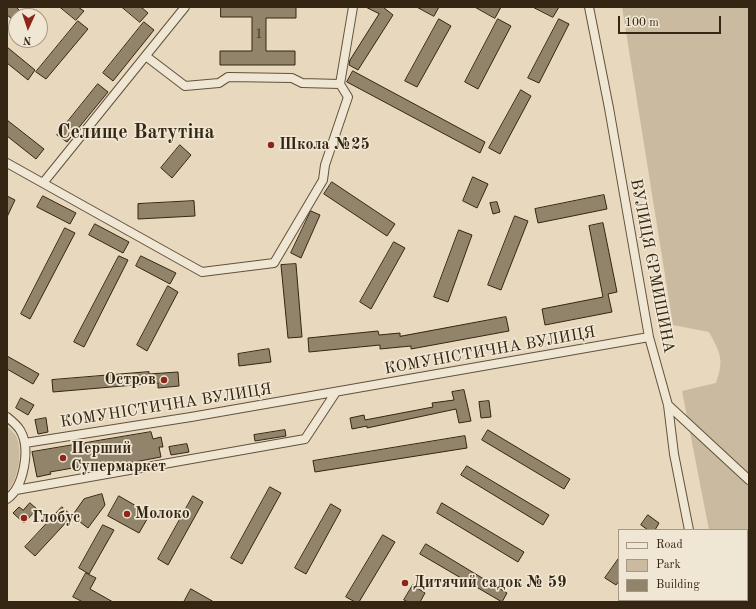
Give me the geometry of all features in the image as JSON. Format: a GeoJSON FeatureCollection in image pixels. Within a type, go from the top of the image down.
{"type":"FeatureCollection","features":[{"type":"Feature","properties":{"kind":"street"},"geometry":{"type":"LineString","coordinates":[[43,183],[147,57],[186,7]]}},
{"type":"Feature","properties":{"kind":"street"},"geometry":{"type":"LineString","coordinates":[[7,163],[202,272],[274,263],[323,180],[325,166],[348,97],[340,84],[353,7]]}},
{"type":"Feature","properties":{"kind":"street","name":"ВУЛИЦЯ ЄРМИШИНА"},"geometry":{"type":"LineString","coordinates":[[589,7],[649,337],[668,405],[674,454],[689,529]]}},
{"type":"Feature","properties":{"kind":"street"},"geometry":{"type":"LineString","coordinates":[[147,57],[185,86],[219,83],[228,77],[292,78],[302,83],[340,84]]}},
{"type":"Feature","properties":{"kind":"street","name":"КОМУНІСТИЧНА ВУЛИЦЯ"},"geometry":{"type":"LineString","coordinates":[[25,443],[336,392],[649,337]]}},
{"type":"Feature","properties":{"kind":"street"},"geometry":{"type":"LineString","coordinates":[[16,490],[305,438],[336,392]]}},
{"type":"Feature","properties":{"kind":"street"},"geometry":{"type":"LineString","coordinates":[[668,405],[749,480]]}},
{"type":"Feature","properties":{"kind":"street"},"geometry":{"type":"LineString","coordinates":[[7,417],[20,431],[25,443],[24,464],[16,490],[7,499]]}},
{"type":"Feature","properties":{"kind":"green space"},"geometry":{"type":"Polygon","coordinates":[[[622,7],[749,7],[749,602],[724,601],[748,601],[748,529],[709,529],[682,391],[716,383],[720,368],[719,352],[709,332],[673,325],[622,7]]]}},
{"type":"Feature","properties":{"kind":"green space"},"geometry":{"type":"Polygon","coordinates":[[[7,426],[16,436],[20,451],[17,474],[7,492],[7,426]]]}},
{"type":"Feature","properties":{"kind":"building"},"geometry":{"type":"Polygon","coordinates":[[[7,7],[17,8],[8,8],[8,16],[7,7]]]}},
{"type":"Feature","properties":{"kind":"building"},"geometry":{"type":"Polygon","coordinates":[[[60,7],[78,7],[84,11],[76,20],[60,7]]]}},
{"type":"Feature","properties":{"kind":"building"},"geometry":{"type":"Polygon","coordinates":[[[122,7],[141,7],[148,13],[140,22],[122,7]]]}},
{"type":"Feature","properties":{"kind":"building"},"geometry":{"type":"Polygon","coordinates":[[[221,7],[296,7],[296,18],[266,18],[266,51],[295,51],[295,65],[220,65],[220,51],[252,51],[252,17],[221,17],[221,7]]]}},
{"type":"Feature","properties":{"kind":"building"},"geometry":{"type":"Polygon","coordinates":[[[366,7],[383,7],[393,15],[358,70],[349,65],[350,60],[379,14],[366,7]]]}},
{"type":"Feature","properties":{"kind":"building"},"geometry":{"type":"Polygon","coordinates":[[[417,7],[439,7],[434,16],[417,7]]]}},
{"type":"Feature","properties":{"kind":"building"},"geometry":{"type":"Polygon","coordinates":[[[475,7],[501,7],[495,18],[475,7]]]}},
{"type":"Feature","properties":{"kind":"building"},"geometry":{"type":"Polygon","coordinates":[[[533,7],[559,7],[553,17],[533,7]]]}},
{"type":"Feature","properties":{"kind":"building"},"geometry":{"type":"Polygon","coordinates":[[[439,19],[451,26],[417,87],[405,81],[439,19]]]}},
{"type":"Feature","properties":{"kind":"building"},"geometry":{"type":"Polygon","coordinates":[[[498,19],[511,26],[478,89],[465,82],[498,19]]]}},
{"type":"Feature","properties":{"kind":"building"},"geometry":{"type":"Polygon","coordinates":[[[559,19],[569,24],[539,83],[528,78],[559,19]]]}},
{"type":"Feature","properties":{"kind":"building"},"geometry":{"type":"Polygon","coordinates":[[[78,21],[88,29],[46,79],[36,72],[78,21]]]}},
{"type":"Feature","properties":{"kind":"building"},"geometry":{"type":"Polygon","coordinates":[[[144,22],[154,30],[113,81],[103,73],[144,22]]]}},
{"type":"Feature","properties":{"kind":"building"},"geometry":{"type":"Polygon","coordinates":[[[7,47],[35,70],[28,80],[7,63],[7,47]]]}},
{"type":"Feature","properties":{"kind":"building"},"geometry":{"type":"Polygon","coordinates":[[[353,71],[485,142],[480,153],[347,82],[353,71]]]}},
{"type":"Feature","properties":{"kind":"building"},"geometry":{"type":"Polygon","coordinates":[[[98,84],[108,92],[67,142],[57,135],[98,84]]]}},
{"type":"Feature","properties":{"kind":"building"},"geometry":{"type":"Polygon","coordinates":[[[521,90],[531,96],[500,154],[489,148],[521,90]]]}},
{"type":"Feature","properties":{"kind":"building"},"geometry":{"type":"Polygon","coordinates":[[[7,120],[44,149],[36,159],[7,136],[7,120]]]}},
{"type":"Feature","properties":{"kind":"building"},"geometry":{"type":"Polygon","coordinates":[[[180,145],[191,155],[172,178],[161,168],[180,145]]]}},
{"type":"Feature","properties":{"kind":"building"},"geometry":{"type":"Polygon","coordinates":[[[473,177],[488,184],[477,208],[463,201],[473,177]]]}},
{"type":"Feature","properties":{"kind":"building"},"geometry":{"type":"Polygon","coordinates":[[[332,182],[395,224],[387,236],[324,194],[332,182]]]}},
{"type":"Feature","properties":{"kind":"building"},"geometry":{"type":"Polygon","coordinates":[[[604,195],[607,209],[538,223],[535,209],[604,195]]]}},
{"type":"Feature","properties":{"kind":"building"},"geometry":{"type":"Polygon","coordinates":[[[7,196],[15,200],[7,217],[7,196]]]}},
{"type":"Feature","properties":{"kind":"building"},"geometry":{"type":"Polygon","coordinates":[[[43,196],[76,213],[70,224],[37,207],[43,196]]]}},
{"type":"Feature","properties":{"kind":"building"},"geometry":{"type":"Polygon","coordinates":[[[194,201],[195,216],[138,219],[138,204],[194,201]]]}},
{"type":"Feature","properties":{"kind":"building"},"geometry":{"type":"Polygon","coordinates":[[[497,202],[500,212],[493,214],[490,203],[497,202]]]}},
{"type":"Feature","properties":{"kind":"building"},"geometry":{"type":"Polygon","coordinates":[[[311,211],[320,215],[301,258],[291,253],[311,211]]]}},
{"type":"Feature","properties":{"kind":"building"},"geometry":{"type":"Polygon","coordinates":[[[515,216],[528,221],[501,290],[488,285],[515,216]]]}},
{"type":"Feature","properties":{"kind":"building"},"geometry":{"type":"Polygon","coordinates":[[[603,223],[617,292],[608,294],[612,312],[545,325],[542,309],[603,297],[589,226],[603,223]]]}},
{"type":"Feature","properties":{"kind":"building"},"geometry":{"type":"Polygon","coordinates":[[[95,224],[129,242],[123,253],[89,235],[95,224]]]}},
{"type":"Feature","properties":{"kind":"building"},"geometry":{"type":"Polygon","coordinates":[[[65,228],[75,233],[30,319],[21,314],[65,228]]]}},
{"type":"Feature","properties":{"kind":"building"},"geometry":{"type":"Polygon","coordinates":[[[459,230],[472,235],[448,302],[434,297],[459,230]]]}},
{"type":"Feature","properties":{"kind":"building"},"geometry":{"type":"Polygon","coordinates":[[[394,242],[405,248],[371,309],[360,302],[394,242]]]}},
{"type":"Feature","properties":{"kind":"building"},"geometry":{"type":"Polygon","coordinates":[[[119,256],[128,260],[84,347],[74,342],[119,256]]]}},
{"type":"Feature","properties":{"kind":"building"},"geometry":{"type":"Polygon","coordinates":[[[141,256],[176,273],[170,284],[136,266],[141,256]]]}},
{"type":"Feature","properties":{"kind":"building"},"geometry":{"type":"Polygon","coordinates":[[[296,264],[302,337],[288,338],[281,265],[296,264]]]}},
{"type":"Feature","properties":{"kind":"building"},"geometry":{"type":"Polygon","coordinates":[[[168,286],[178,292],[147,351],[137,345],[168,286]]]}},
{"type":"Feature","properties":{"kind":"building"},"geometry":{"type":"Polygon","coordinates":[[[506,317],[509,331],[411,349],[411,346],[380,349],[380,345],[309,352],[308,338],[378,331],[379,335],[400,333],[400,336],[506,317]]]}},
{"type":"Feature","properties":{"kind":"building"},"geometry":{"type":"Polygon","coordinates":[[[269,349],[271,362],[239,366],[238,354],[269,349]]]}},
{"type":"Feature","properties":{"kind":"building"},"geometry":{"type":"Polygon","coordinates":[[[7,356],[39,374],[33,384],[7,369],[7,356]]]}},
{"type":"Feature","properties":{"kind":"building"},"geometry":{"type":"Polygon","coordinates":[[[149,372],[149,374],[178,372],[179,386],[158,388],[158,383],[53,392],[52,380],[149,372]]]}},
{"type":"Feature","properties":{"kind":"building"},"geometry":{"type":"Polygon","coordinates":[[[464,390],[471,421],[459,423],[456,409],[367,428],[367,426],[352,429],[350,418],[364,415],[365,420],[433,407],[432,403],[454,400],[452,392],[464,390]]]}},
{"type":"Feature","properties":{"kind":"building"},"geometry":{"type":"Polygon","coordinates":[[[21,398],[34,405],[28,415],[16,408],[21,398]]]}},
{"type":"Feature","properties":{"kind":"building"},"geometry":{"type":"Polygon","coordinates":[[[489,401],[491,417],[481,418],[479,402],[489,401]]]}},
{"type":"Feature","properties":{"kind":"building"},"geometry":{"type":"Polygon","coordinates":[[[46,418],[48,432],[38,434],[35,420],[46,418]]]}},
{"type":"Feature","properties":{"kind":"building"},"geometry":{"type":"Polygon","coordinates":[[[285,430],[286,436],[255,441],[254,435],[285,430]]]}},
{"type":"Feature","properties":{"kind":"building"},"geometry":{"type":"Polygon","coordinates":[[[488,430],[570,479],[564,489],[482,440],[488,430]]]}},
{"type":"Feature","properties":{"kind":"building"},"geometry":{"type":"Polygon","coordinates":[[[151,432],[153,439],[161,437],[163,447],[159,447],[161,457],[97,469],[96,464],[50,472],[51,474],[37,477],[32,452],[151,432]]]}},
{"type":"Feature","properties":{"kind":"building"},"geometry":{"type":"Polygon","coordinates":[[[465,436],[467,448],[315,472],[313,461],[465,436]]]}},
{"type":"Feature","properties":{"kind":"building"},"geometry":{"type":"Polygon","coordinates":[[[187,444],[189,452],[171,455],[169,447],[187,444]]]}},
{"type":"Feature","properties":{"kind":"building"},"geometry":{"type":"Polygon","coordinates":[[[467,466],[549,515],[543,525],[461,475],[467,466]]]}},
{"type":"Feature","properties":{"kind":"building"},"geometry":{"type":"Polygon","coordinates":[[[270,487],[281,493],[242,564],[231,558],[270,487]]]}},
{"type":"Feature","properties":{"kind":"building"},"geometry":{"type":"Polygon","coordinates":[[[102,494],[105,505],[88,528],[72,516],[84,499],[102,494]]]}},
{"type":"Feature","properties":{"kind":"building","name":"Молоко"},"geometry":{"type":"Polygon","coordinates":[[[119,496],[150,514],[139,533],[108,516],[119,496]]]}},
{"type":"Feature","properties":{"kind":"building"},"geometry":{"type":"Polygon","coordinates":[[[193,496],[203,502],[168,565],[158,559],[193,496]]]}},
{"type":"Feature","properties":{"kind":"building","name":"Глобус"},"geometry":{"type":"Polygon","coordinates":[[[30,503],[37,509],[24,523],[13,513],[19,507],[23,510],[30,503]]]}},
{"type":"Feature","properties":{"kind":"building"},"geometry":{"type":"Polygon","coordinates":[[[442,503],[524,552],[518,562],[437,513],[442,503]]]}},
{"type":"Feature","properties":{"kind":"building"},"geometry":{"type":"Polygon","coordinates":[[[331,504],[341,510],[306,574],[295,568],[331,504]]]}},
{"type":"Feature","properties":{"kind":"building"},"geometry":{"type":"Polygon","coordinates":[[[62,507],[72,516],[35,556],[25,547],[62,507]]]}},
{"type":"Feature","properties":{"kind":"building"},"geometry":{"type":"Polygon","coordinates":[[[648,515],[659,523],[656,529],[647,529],[641,525],[648,515]]]}},
{"type":"Feature","properties":{"kind":"building"},"geometry":{"type":"Polygon","coordinates":[[[103,525],[114,530],[89,574],[79,568],[103,525]]]}},
{"type":"Feature","properties":{"kind":"building"},"geometry":{"type":"Polygon","coordinates":[[[383,535],[395,542],[359,602],[355,602],[346,597],[383,535]]]}},
{"type":"Feature","properties":{"kind":"building"},"geometry":{"type":"Polygon","coordinates":[[[426,544],[507,593],[502,602],[420,554],[426,544]]]}},
{"type":"Feature","properties":{"kind":"building"},"geometry":{"type":"Polygon","coordinates":[[[618,559],[618,582],[616,585],[605,578],[618,559]]]}},
{"type":"Feature","properties":{"kind":"building"},"geometry":{"type":"Polygon","coordinates":[[[86,573],[96,578],[90,589],[113,602],[83,602],[73,597],[86,573]]]}},
{"type":"Feature","properties":{"kind":"building"},"geometry":{"type":"Polygon","coordinates":[[[413,585],[425,593],[420,602],[408,602],[404,600],[413,585]]]}},
{"type":"Feature","properties":{"kind":"building"},"geometry":{"type":"Polygon","coordinates":[[[191,589],[214,602],[184,602],[191,589]]]}},
{"type":"Feature","properties":{"kind":"place","name":"Школа №25"},"geometry":{"type":"Point","coordinates":[271,145]}},
{"type":"Feature","properties":{"kind":"place","name":"Остров"},"geometry":{"type":"Point","coordinates":[164,380]}},
{"type":"Feature","properties":{"kind":"place","name":"Перший Супермаркет"},"geometry":{"type":"Point","coordinates":[63,458]}},
{"type":"Feature","properties":{"kind":"place","name":"Молоко"},"geometry":{"type":"Point","coordinates":[127,514]}},
{"type":"Feature","properties":{"kind":"place","name":"Глобус"},"geometry":{"type":"Point","coordinates":[24,518]}},
{"type":"Feature","properties":{"kind":"place","name":"Дитячий садок № 59"},"geometry":{"type":"Point","coordinates":[405,583]}},
{"type":"Feature","properties":{"kind":"district","name":"Селище Ватутіна"},"geometry":{"type":"Point","coordinates":[136,133]}}]}
